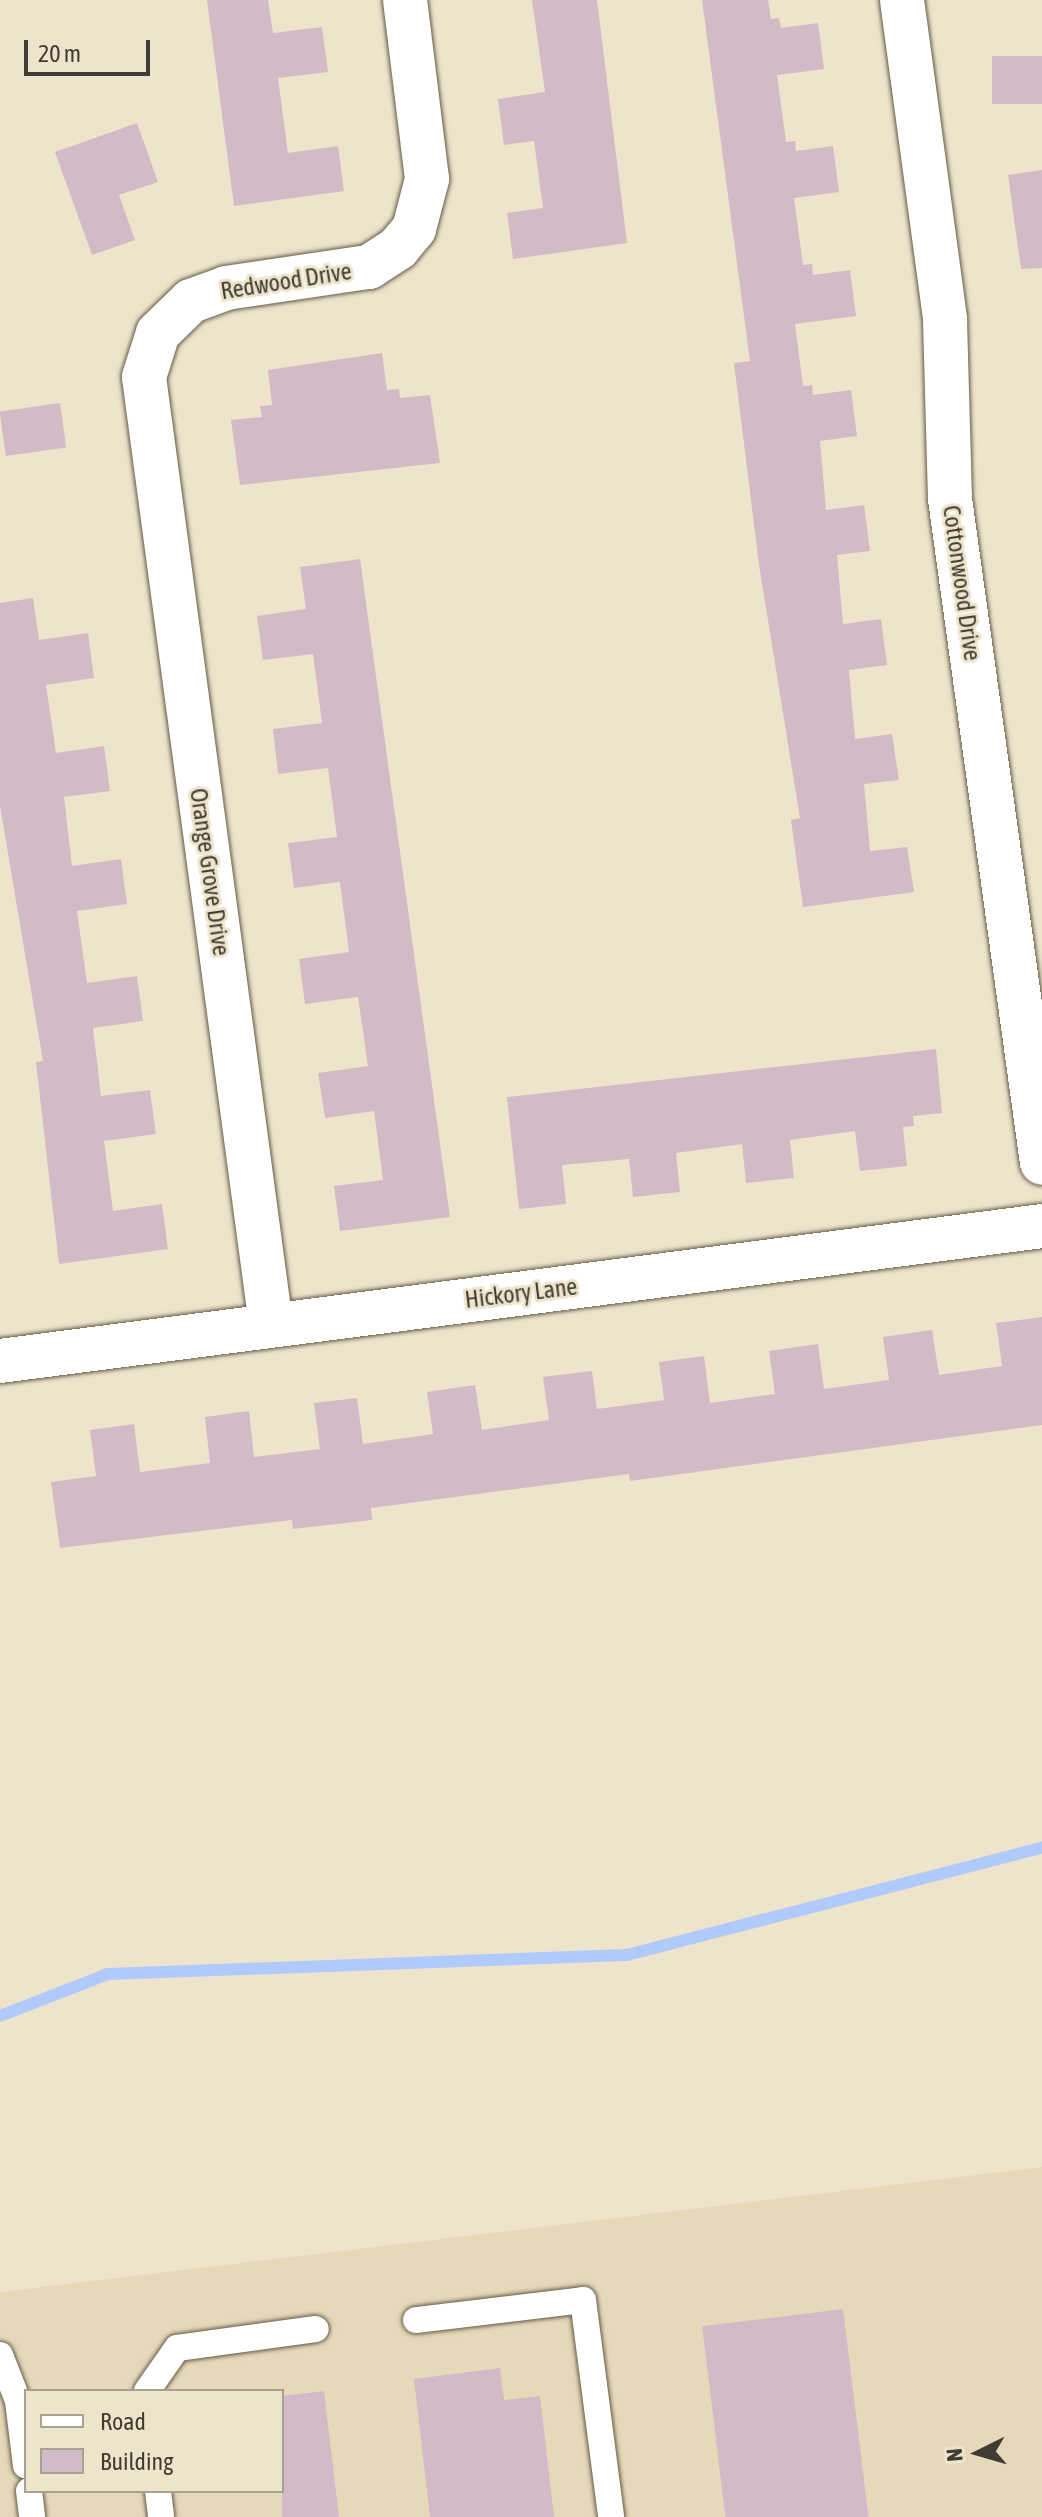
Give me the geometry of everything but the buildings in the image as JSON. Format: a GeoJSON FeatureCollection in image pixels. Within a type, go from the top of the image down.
{"type":"FeatureCollection","features":[{"type":"Feature","properties":{"kind":"street","name":"Redwood Drive"},"geometry":{"type":"LineString","coordinates":[[149,420],[146,361],[158,333],[178,309],[226,288],[369,267],[398,248],[414,229],[427,179],[405,0]]}},
{"type":"Feature","properties":{"kind":"street","name":"Cottonwood Drive"},"geometry":{"type":"LineString","coordinates":[[902,0],[945,320],[950,499],[1042,1163]]}},
{"type":"Feature","properties":{"kind":"street","name":"Orange Grove Drive"},"geometry":{"type":"LineString","coordinates":[[149,420],[271,1325]]}},
{"type":"Feature","properties":{"kind":"street","name":"Hickory Lane"},"geometry":{"type":"LineString","coordinates":[[0,1361],[1042,1226]]}},
{"type":"Feature","properties":{"kind":"lane"},"geometry":{"type":"LineString","coordinates":[[416,2320],[583,2300],[611,2517]]}},
{"type":"Feature","properties":{"kind":"lane"},"geometry":{"type":"LineString","coordinates":[[148,2389],[177,2348],[316,2329]]}},
{"type":"Feature","properties":{"kind":"lane"},"geometry":{"type":"LineString","coordinates":[[0,2355],[18,2401],[24,2450]]}},
{"type":"Feature","properties":{"kind":"lane"},"geometry":{"type":"LineString","coordinates":[[29,2493],[32,2517]]}},
{"type":"Feature","properties":{"kind":"lane"},"geometry":{"type":"LineString","coordinates":[[158,2493],[161,2517]]}},
{"type":"Feature","properties":{"kind":"shaded area"},"geometry":{"type":"Polygon","coordinates":[[[1042,2167],[1042,2517],[0,2517],[0,2292],[1042,2167]]]}},
{"type":"Feature","properties":{"kind":"waterway"},"geometry":{"type":"LineString","coordinates":[[0,2016],[108,1974],[627,1955],[1042,1848]]}}]}
